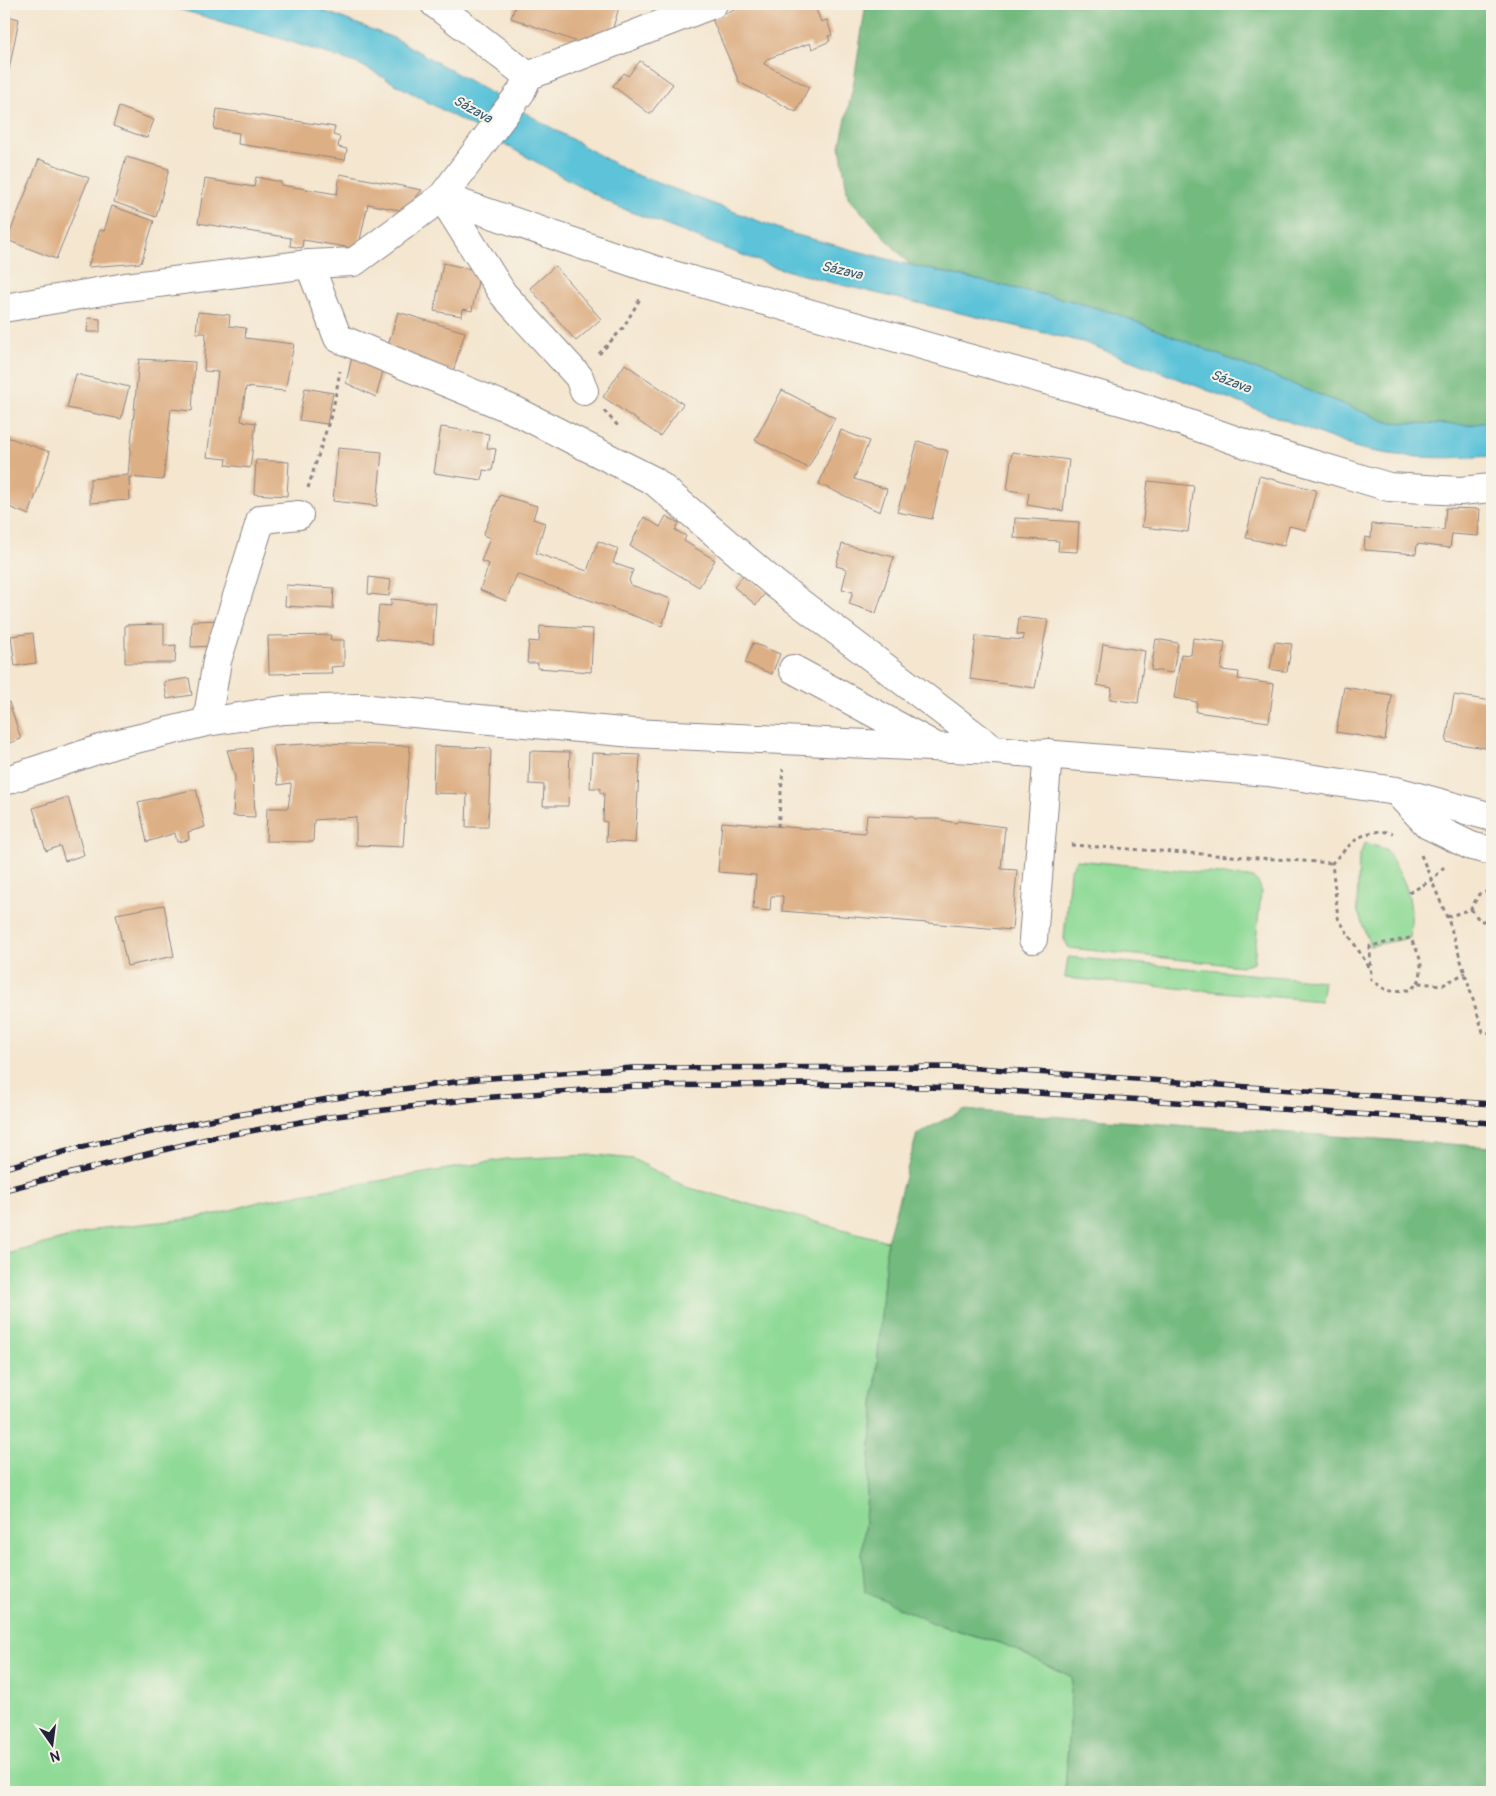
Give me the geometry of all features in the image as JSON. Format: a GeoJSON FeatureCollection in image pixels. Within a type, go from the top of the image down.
{"type":"FeatureCollection","features":[{"type":"Feature","properties":{"kind":"street"},"geometry":{"type":"LineString","coordinates":[[435,4],[525,84]]}},
{"type":"Feature","properties":{"kind":"street"},"geometry":{"type":"LineString","coordinates":[[4,308],[126,287],[309,264],[354,262],[442,197],[478,151],[525,84],[713,4]]}},
{"type":"Feature","properties":{"kind":"street"},"geometry":{"type":"LineString","coordinates":[[442,197],[656,270],[1135,405],[1249,444],[1389,487],[1460,491],[1492,488]]}},
{"type":"Feature","properties":{"kind":"street"},"geometry":{"type":"LineString","coordinates":[[442,197],[503,294],[582,384]]}},
{"type":"Feature","properties":{"kind":"street"},"geometry":{"type":"LineString","coordinates":[[309,264],[338,338],[516,411],[654,481],[775,584],[994,750]]}},
{"type":"Feature","properties":{"kind":"street"},"geometry":{"type":"LineString","coordinates":[[207,722],[217,662],[261,519],[299,515]]}},
{"type":"Feature","properties":{"kind":"street"},"geometry":{"type":"LineString","coordinates":[[793,669],[936,747]]}},
{"type":"Feature","properties":{"kind":"street"},"geometry":{"type":"LineString","coordinates":[[4,781],[115,744],[207,722],[283,710],[359,708],[633,733],[1048,753],[1268,772],[1396,791],[1492,817]]}},
{"type":"Feature","properties":{"kind":"street"},"geometry":{"type":"LineString","coordinates":[[1033,939],[1048,753]]}},
{"type":"Feature","properties":{"kind":"street"},"geometry":{"type":"LineString","coordinates":[[1396,791],[1428,825],[1471,846],[1492,851]]}},
{"type":"Feature","properties":{"kind":"path"},"geometry":{"type":"LineString","coordinates":[[582,384],[623,328],[656,270]]}},
{"type":"Feature","properties":{"kind":"path"},"geometry":{"type":"LineString","coordinates":[[299,515],[333,410],[345,341]]}},
{"type":"Feature","properties":{"kind":"path"},"geometry":{"type":"LineString","coordinates":[[778,827],[784,759]]}},
{"type":"Feature","properties":{"kind":"path"},"geometry":{"type":"LineString","coordinates":[[1041,843],[1332,863],[1358,837],[1380,830],[1397,833]]}},
{"type":"Feature","properties":{"kind":"path"},"geometry":{"type":"LineString","coordinates":[[1417,846],[1447,917],[1483,1032],[1492,1033]]}},
{"type":"Feature","properties":{"kind":"path"},"geometry":{"type":"LineString","coordinates":[[1332,863],[1338,918],[1370,967]]}},
{"type":"Feature","properties":{"kind":"path"},"geometry":{"type":"LineString","coordinates":[[1408,893],[1432,880]]}},
{"type":"Feature","properties":{"kind":"path"},"geometry":{"type":"LineString","coordinates":[[1447,917],[1471,908],[1479,894],[1492,890]]}},
{"type":"Feature","properties":{"kind":"path"},"geometry":{"type":"LineString","coordinates":[[1471,908],[1480,921],[1492,921]]}},
{"type":"Feature","properties":{"kind":"path"},"geometry":{"type":"LineString","coordinates":[[1410,938],[1420,955],[1422,973],[1418,983],[1410,990],[1388,991],[1371,980],[1370,946],[1410,938]]}},
{"type":"Feature","properties":{"kind":"path"},"geometry":{"type":"LineString","coordinates":[[1418,983],[1443,985],[1465,973]]}},
{"type":"Feature","properties":{"kind":"green space"},"geometry":{"type":"Polygon","coordinates":[[[866,4],[1492,4],[1492,421],[1469,425],[1388,422],[1114,313],[1072,301],[910,265],[848,197],[840,146],[853,87],[866,4]]]}},
{"type":"Feature","properties":{"kind":"green space"},"geometry":{"type":"Polygon","coordinates":[[[1365,843],[1386,849],[1404,882],[1410,901],[1410,938],[1370,946],[1357,909],[1359,857],[1365,843]]]}},
{"type":"Feature","properties":{"kind":"green space"},"geometry":{"type":"Polygon","coordinates":[[[1077,860],[1255,879],[1259,884],[1261,892],[1254,962],[1241,966],[1069,948],[1064,939],[1070,871],[1077,860]]]}},
{"type":"Feature","properties":{"kind":"green space"},"geometry":{"type":"Polygon","coordinates":[[[1068,957],[1324,981],[1321,1001],[1065,978],[1068,957]]]}},
{"type":"Feature","properties":{"kind":"green space"},"geometry":{"type":"Polygon","coordinates":[[[963,1110],[1492,1147],[1492,1792],[1065,1792],[1072,1677],[1003,1644],[933,1623],[865,1592],[862,1557],[887,1241],[917,1134],[963,1110]]]}},
{"type":"Feature","properties":{"kind":"green space"},"geometry":{"type":"Polygon","coordinates":[[[595,1155],[633,1159],[686,1187],[887,1241],[862,1557],[933,1623],[1003,1644],[1072,1677],[1065,1792],[4,1792],[4,1255],[103,1228],[189,1219],[221,1213],[262,1201],[506,1159],[595,1155]]]}},
{"type":"Feature","properties":{"kind":"water","name":"Sázava"},"geometry":{"type":"Polygon","coordinates":[[[161,4],[306,4],[396,39],[629,172],[793,234],[910,265],[1072,301],[1114,313],[1388,422],[1469,425],[1492,421],[1492,456],[1457,458],[1406,456],[1354,447],[1083,342],[829,282],[771,266],[616,206],[359,64],[285,40],[161,4]]]}},
{"type":"Feature","properties":{"kind":"building"},"geometry":{"type":"Polygon","coordinates":[[[516,4],[620,4],[612,31],[580,43],[511,18],[516,4]]]}},
{"type":"Feature","properties":{"kind":"building"},"geometry":{"type":"Polygon","coordinates":[[[750,4],[814,4],[821,22],[827,20],[832,35],[828,36],[830,41],[812,49],[810,43],[767,59],[764,64],[809,87],[796,112],[739,82],[712,19],[750,4]]]}},
{"type":"Feature","properties":{"kind":"building"},"geometry":{"type":"Polygon","coordinates":[[[4,15],[19,19],[5,90],[4,90],[4,15]]]}},
{"type":"Feature","properties":{"kind":"building"},"geometry":{"type":"Polygon","coordinates":[[[640,61],[673,84],[650,114],[613,86],[624,73],[628,76],[640,61]]]}},
{"type":"Feature","properties":{"kind":"building"},"geometry":{"type":"Polygon","coordinates":[[[119,107],[154,120],[147,138],[113,126],[119,107]]]}},
{"type":"Feature","properties":{"kind":"building"},"geometry":{"type":"Polygon","coordinates":[[[217,109],[335,127],[333,135],[340,137],[338,147],[347,149],[345,160],[238,144],[239,133],[214,129],[217,109]]]}},
{"type":"Feature","properties":{"kind":"building"},"geometry":{"type":"Polygon","coordinates":[[[126,157],[169,169],[156,217],[114,202],[126,157]]]}},
{"type":"Feature","properties":{"kind":"building"},"geometry":{"type":"Polygon","coordinates":[[[39,159],[89,178],[56,259],[7,240],[39,159]]]}},
{"type":"Feature","properties":{"kind":"building"},"geometry":{"type":"Polygon","coordinates":[[[340,174],[422,190],[404,211],[368,204],[358,249],[303,240],[302,248],[290,246],[291,238],[198,223],[205,179],[254,187],[256,177],[281,182],[281,185],[337,194],[340,174]]]}},
{"type":"Feature","properties":{"kind":"building"},"geometry":{"type":"Polygon","coordinates":[[[112,206],[154,221],[141,263],[88,267],[100,230],[104,231],[112,206]]]}},
{"type":"Feature","properties":{"kind":"building"},"geometry":{"type":"Polygon","coordinates":[[[443,263],[480,271],[472,311],[463,309],[462,316],[434,311],[443,263]]]}},
{"type":"Feature","properties":{"kind":"building"},"geometry":{"type":"Polygon","coordinates":[[[555,266],[601,319],[576,341],[530,288],[555,266]]]}},
{"type":"Feature","properties":{"kind":"building"},"geometry":{"type":"Polygon","coordinates":[[[198,312],[230,315],[229,326],[246,328],[245,338],[294,344],[285,391],[246,387],[241,421],[256,423],[250,468],[226,465],[227,459],[207,457],[218,372],[204,371],[206,333],[196,333],[198,312]]]}},
{"type":"Feature","properties":{"kind":"building"},"geometry":{"type":"Polygon","coordinates":[[[398,312],[465,332],[453,372],[386,352],[398,312]]]}},
{"type":"Feature","properties":{"kind":"building"},"geometry":{"type":"Polygon","coordinates":[[[88,318],[100,319],[100,332],[87,332],[88,318]]]}},
{"type":"Feature","properties":{"kind":"building"},"geometry":{"type":"Polygon","coordinates":[[[352,357],[383,371],[376,397],[346,383],[352,357]]]}},
{"type":"Feature","properties":{"kind":"building"},"geometry":{"type":"Polygon","coordinates":[[[139,359],[195,362],[192,411],[171,409],[163,480],[129,477],[130,500],[90,503],[90,479],[128,475],[139,359]]]}},
{"type":"Feature","properties":{"kind":"building"},"geometry":{"type":"Polygon","coordinates":[[[625,364],[683,404],[660,436],[603,397],[625,364]]]}},
{"type":"Feature","properties":{"kind":"building"},"geometry":{"type":"Polygon","coordinates":[[[76,374],[129,387],[121,419],[67,408],[76,374]]]}},
{"type":"Feature","properties":{"kind":"building"},"geometry":{"type":"Polygon","coordinates":[[[305,388],[333,393],[327,424],[299,420],[305,388]]]}},
{"type":"Feature","properties":{"kind":"building"},"geometry":{"type":"Polygon","coordinates":[[[782,390],[835,418],[808,468],[755,440],[782,390]]]}},
{"type":"Feature","properties":{"kind":"building"},"geometry":{"type":"Polygon","coordinates":[[[441,427],[489,434],[487,448],[496,449],[492,471],[483,470],[482,480],[434,473],[441,427]]]}},
{"type":"Feature","properties":{"kind":"building"},"geometry":{"type":"Polygon","coordinates":[[[841,430],[869,441],[854,479],[887,489],[880,512],[819,484],[841,430]]]}},
{"type":"Feature","properties":{"kind":"building"},"geometry":{"type":"Polygon","coordinates":[[[4,436],[50,452],[29,515],[4,505],[4,493],[8,480],[4,478],[4,436]]]}},
{"type":"Feature","properties":{"kind":"building"},"geometry":{"type":"Polygon","coordinates":[[[918,441],[948,451],[932,519],[897,512],[918,441]]]}},
{"type":"Feature","properties":{"kind":"building"},"geometry":{"type":"Polygon","coordinates":[[[338,448],[382,452],[377,506],[333,501],[338,448]]]}},
{"type":"Feature","properties":{"kind":"building"},"geometry":{"type":"Polygon","coordinates":[[[1012,452],[1069,460],[1063,511],[1027,505],[1029,493],[1007,490],[1012,452]]]}},
{"type":"Feature","properties":{"kind":"building"},"geometry":{"type":"Polygon","coordinates":[[[256,460],[289,462],[287,496],[254,494],[256,460]]]}},
{"type":"Feature","properties":{"kind":"building"},"geometry":{"type":"Polygon","coordinates":[[[1259,476],[1316,490],[1306,530],[1289,526],[1284,546],[1246,538],[1259,476]]]}},
{"type":"Feature","properties":{"kind":"building"},"geometry":{"type":"Polygon","coordinates":[[[1148,481],[1194,486],[1188,532],[1142,527],[1148,481]]]}},
{"type":"Feature","properties":{"kind":"building"},"geometry":{"type":"Polygon","coordinates":[[[500,495],[537,506],[533,519],[545,523],[536,553],[587,571],[598,541],[618,549],[613,563],[633,570],[629,580],[631,585],[671,599],[662,626],[517,574],[506,601],[480,590],[489,564],[481,561],[490,538],[483,535],[500,495]]]}},
{"type":"Feature","properties":{"kind":"building"},"geometry":{"type":"Polygon","coordinates":[[[1446,508],[1480,509],[1478,536],[1452,534],[1450,548],[1417,544],[1416,554],[1364,550],[1365,537],[1371,538],[1372,524],[1444,530],[1446,508]]]}},
{"type":"Feature","properties":{"kind":"building"},"geometry":{"type":"Polygon","coordinates":[[[666,516],[679,523],[675,530],[686,536],[684,541],[715,560],[699,587],[630,546],[644,517],[660,527],[666,516]]]}},
{"type":"Feature","properties":{"kind":"building"},"geometry":{"type":"Polygon","coordinates":[[[1015,518],[1079,522],[1077,552],[1058,551],[1059,541],[1014,538],[1015,518]]]}},
{"type":"Feature","properties":{"kind":"building"},"geometry":{"type":"Polygon","coordinates":[[[842,544],[894,557],[876,613],[849,604],[853,592],[842,589],[847,569],[836,566],[842,544]]]}},
{"type":"Feature","properties":{"kind":"building"},"geometry":{"type":"Polygon","coordinates":[[[744,575],[766,592],[756,605],[734,587],[744,575]]]}},
{"type":"Feature","properties":{"kind":"building"},"geometry":{"type":"Polygon","coordinates":[[[369,577],[391,580],[389,596],[368,594],[369,577]]]}},
{"type":"Feature","properties":{"kind":"building"},"geometry":{"type":"Polygon","coordinates":[[[286,585],[334,588],[333,609],[285,606],[286,585]]]}},
{"type":"Feature","properties":{"kind":"building"},"geometry":{"type":"Polygon","coordinates":[[[391,599],[436,603],[433,644],[376,639],[379,605],[391,606],[391,599]]]}},
{"type":"Feature","properties":{"kind":"building"},"geometry":{"type":"Polygon","coordinates":[[[1019,617],[1048,620],[1035,688],[970,679],[976,636],[1023,640],[1024,635],[1017,634],[1019,617]]]}},
{"type":"Feature","properties":{"kind":"building"},"geometry":{"type":"Polygon","coordinates":[[[226,620],[215,646],[191,647],[192,621],[226,620]]]}},
{"type":"Feature","properties":{"kind":"building"},"geometry":{"type":"Polygon","coordinates":[[[164,624],[164,646],[176,645],[175,663],[125,663],[125,625],[164,624]]]}},
{"type":"Feature","properties":{"kind":"building"},"geometry":{"type":"Polygon","coordinates":[[[540,626],[593,629],[591,672],[537,668],[538,663],[527,663],[529,641],[539,642],[540,626]]]}},
{"type":"Feature","properties":{"kind":"building"},"geometry":{"type":"Polygon","coordinates":[[[33,633],[36,663],[15,666],[11,636],[33,633]]]}},
{"type":"Feature","properties":{"kind":"building"},"geometry":{"type":"Polygon","coordinates":[[[331,635],[330,640],[344,640],[344,666],[331,667],[332,673],[269,674],[268,636],[331,635]]]}},
{"type":"Feature","properties":{"kind":"building"},"geometry":{"type":"Polygon","coordinates":[[[1193,638],[1225,642],[1221,670],[1239,672],[1238,679],[1274,684],[1269,722],[1196,712],[1197,702],[1174,698],[1181,654],[1191,655],[1193,638]]]}},
{"type":"Feature","properties":{"kind":"building"},"geometry":{"type":"Polygon","coordinates":[[[1156,639],[1178,643],[1173,673],[1151,670],[1156,639]]]}},
{"type":"Feature","properties":{"kind":"building"},"geometry":{"type":"Polygon","coordinates":[[[1275,642],[1292,644],[1287,672],[1270,669],[1275,642]]]}},
{"type":"Feature","properties":{"kind":"building"},"geometry":{"type":"Polygon","coordinates":[[[753,643],[780,654],[772,674],[745,663],[753,643]]]}},
{"type":"Feature","properties":{"kind":"building"},"geometry":{"type":"Polygon","coordinates":[[[1103,644],[1145,651],[1138,703],[1110,699],[1112,688],[1097,685],[1103,644]]]}},
{"type":"Feature","properties":{"kind":"building"},"geometry":{"type":"Polygon","coordinates":[[[189,678],[192,695],[167,699],[164,682],[189,678]]]}},
{"type":"Feature","properties":{"kind":"building"},"geometry":{"type":"Polygon","coordinates":[[[1344,687],[1392,695],[1385,740],[1336,732],[1344,687]]]}},
{"type":"Feature","properties":{"kind":"building"},"geometry":{"type":"Polygon","coordinates":[[[1454,695],[1492,701],[1492,749],[1446,742],[1454,695]]]}},
{"type":"Feature","properties":{"kind":"building"},"geometry":{"type":"Polygon","coordinates":[[[9,702],[21,739],[4,745],[4,704],[9,702]]]}},
{"type":"Feature","properties":{"kind":"building"},"geometry":{"type":"Polygon","coordinates":[[[321,743],[410,746],[403,847],[356,845],[356,817],[314,820],[313,842],[266,841],[267,808],[288,808],[291,787],[291,783],[278,785],[273,746],[321,743]]]}},
{"type":"Feature","properties":{"kind":"building"},"geometry":{"type":"Polygon","coordinates":[[[434,746],[491,748],[488,827],[466,827],[467,794],[433,793],[434,746]]]}},
{"type":"Feature","properties":{"kind":"building"},"geometry":{"type":"Polygon","coordinates":[[[252,748],[255,817],[233,816],[235,777],[227,750],[252,748]]]}},
{"type":"Feature","properties":{"kind":"building"},"geometry":{"type":"Polygon","coordinates":[[[530,751],[570,752],[568,806],[543,806],[544,785],[529,784],[530,751]]]}},
{"type":"Feature","properties":{"kind":"building"},"geometry":{"type":"Polygon","coordinates":[[[592,753],[640,755],[635,843],[606,841],[607,822],[603,821],[604,793],[600,793],[600,788],[590,788],[592,753]]]}},
{"type":"Feature","properties":{"kind":"building"},"geometry":{"type":"Polygon","coordinates":[[[196,789],[205,827],[188,832],[189,840],[177,842],[175,833],[147,842],[138,802],[196,789]]]}},
{"type":"Feature","properties":{"kind":"building"},"geometry":{"type":"Polygon","coordinates":[[[68,797],[84,855],[65,861],[60,846],[46,851],[33,808],[68,797]]]}},
{"type":"Feature","properties":{"kind":"building"},"geometry":{"type":"Polygon","coordinates":[[[867,815],[937,819],[956,823],[958,821],[1005,827],[1001,869],[1017,870],[1012,930],[782,911],[783,896],[771,896],[770,911],[753,909],[756,875],[718,872],[722,822],[865,833],[867,815]]]}},
{"type":"Feature","properties":{"kind":"building"},"geometry":{"type":"Polygon","coordinates":[[[164,905],[174,956],[127,966],[116,914],[164,905]]]}},
{"type":"Feature","properties":{"kind":"railway"},"geometry":{"type":"LineString","coordinates":[[4,1168],[90,1145],[209,1120],[328,1099],[477,1079],[633,1068],[964,1067],[1492,1104]]}},
{"type":"Feature","properties":{"kind":"railway"},"geometry":{"type":"LineString","coordinates":[[4,1190],[211,1138],[329,1117],[481,1098],[635,1086],[804,1084],[962,1088],[1492,1123]]}}]}
